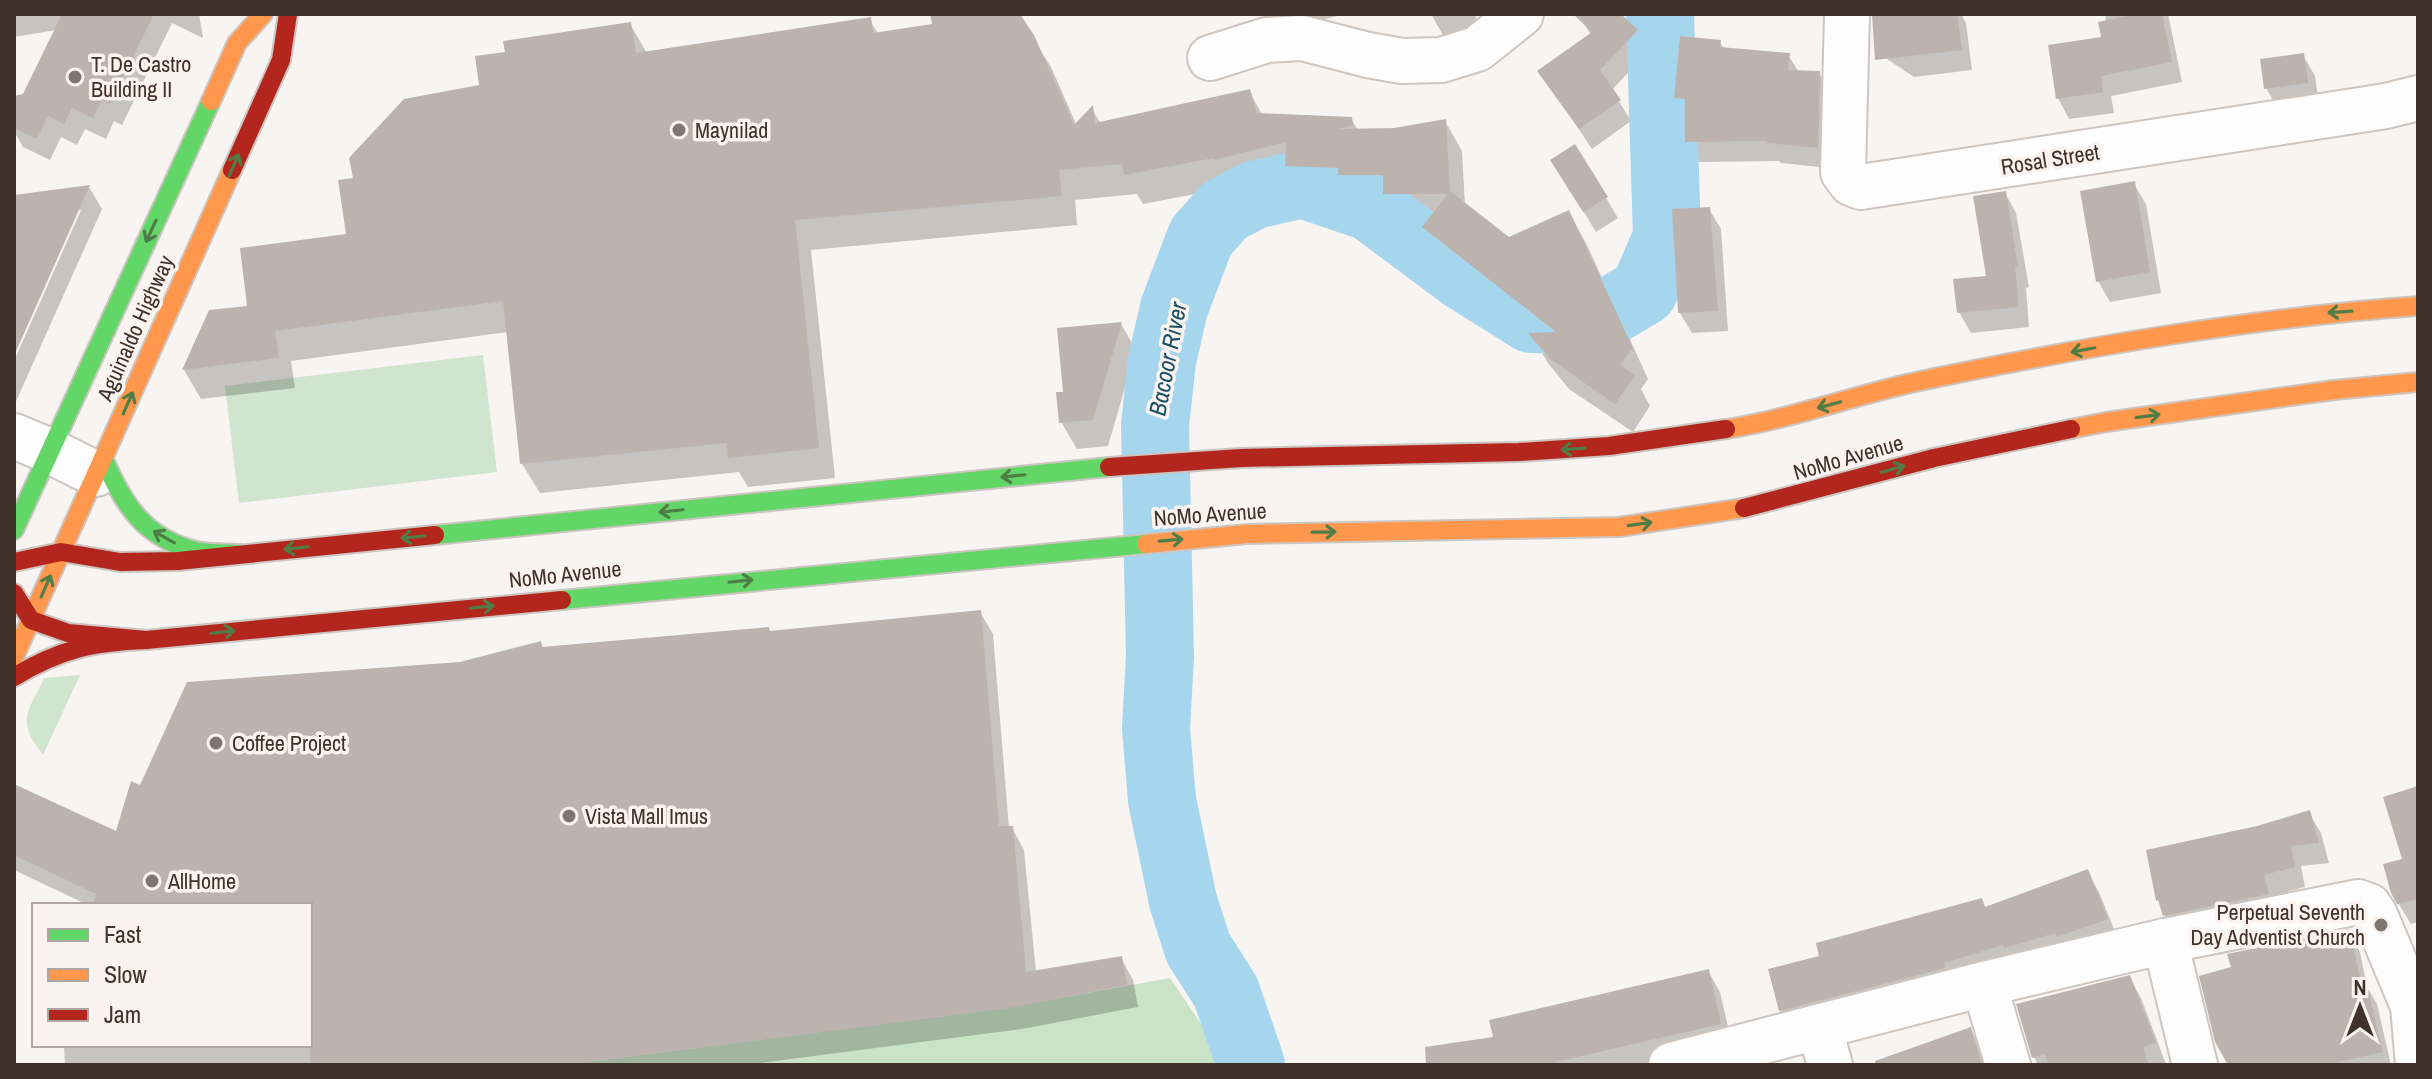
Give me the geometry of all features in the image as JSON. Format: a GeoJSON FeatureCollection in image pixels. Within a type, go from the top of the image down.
{"type":"FeatureCollection","features":[{"type":"Feature","properties":{"kind":"main road","name":"Aguinaldo Highway"},"geometry":{"type":"LineString","coordinates":[[14,530],[32,443],[237,43],[263,14]]}},
{"type":"Feature","properties":{"kind":"main road","name":"Aguinaldo Highway"},"geometry":{"type":"LineString","coordinates":[[14,657],[281,60],[288,14]]}},
{"type":"Feature","properties":{"kind":"main road"},"geometry":{"type":"LineString","coordinates":[[14,562],[61,552],[120,562],[150,563],[1091,468],[1241,458],[1519,452],[1609,446],[1746,426],[1917,382],[2098,347],[2322,313],[2418,306]]}},
{"type":"Feature","properties":{"kind":"main road","name":"NoMo Avenue"},"geometry":{"type":"LineString","coordinates":[[31,620],[68,633],[146,640],[1246,534],[1619,527],[1761,506],[1934,458],[2106,422],[2334,390],[2418,382]]}},
{"type":"Feature","properties":{"kind":"main road"},"geometry":{"type":"LineString","coordinates":[[100,466],[122,500],[155,533],[196,551],[239,554]]}},
{"type":"Feature","properties":{"kind":"main road"},"geometry":{"type":"LineString","coordinates":[[14,593],[31,620]]}},
{"type":"Feature","properties":{"kind":"main road"},"geometry":{"type":"LineString","coordinates":[[14,677],[45,657],[69,648],[94,642],[146,640]]}},
{"type":"Feature","properties":{"kind":"street"},"geometry":{"type":"LineString","coordinates":[[1210,58],[1267,40],[1302,38],[1390,59],[1441,60],[1477,49],[1521,14]]}},
{"type":"Feature","properties":{"kind":"street","name":"Rosal Street"},"geometry":{"type":"LineString","coordinates":[[1847,14],[1843,172],[1851,183],[1861,187],[2371,108],[2418,98]]}},
{"type":"Feature","properties":{"kind":"street"},"geometry":{"type":"LineString","coordinates":[[32,443],[100,466]]}},
{"type":"Feature","properties":{"kind":"street"},"geometry":{"type":"LineString","coordinates":[[1671,1065],[1824,1046],[1984,984],[2165,941],[2358,902],[2369,906],[2375,915],[2415,1005],[2418,1065]]}},
{"type":"Feature","properties":{"kind":"street"},"geometry":{"type":"LineString","coordinates":[[2165,941],[2195,1065]]}},
{"type":"Feature","properties":{"kind":"street"},"geometry":{"type":"LineString","coordinates":[[1984,984],[2008,1065]]}},
{"type":"Feature","properties":{"kind":"green space"},"geometry":{"type":"Polygon","coordinates":[[[483,355],[497,472],[239,503],[225,386],[483,355]]]}},
{"type":"Feature","properties":{"kind":"green space"},"geometry":{"type":"Polygon","coordinates":[[[80,675],[43,755],[27,725],[33,700],[44,678],[80,675]]]}},
{"type":"Feature","properties":{"kind":"green space"},"geometry":{"type":"Polygon","coordinates":[[[1170,978],[1229,1065],[564,1065],[1006,1008],[1170,978]]]}},
{"type":"Feature","properties":{"kind":"building","name":"T. De Castro Building II"},"geometry":{"type":"Polygon","coordinates":[[[62,14],[154,14],[110,104],[102,100],[93,118],[72,108],[64,124],[48,116],[37,139],[14,128],[14,96],[23,94],[62,14]]]}},
{"type":"Feature","properties":{"kind":"building"},"geometry":{"type":"Polygon","coordinates":[[[930,14],[1020,14],[1034,35],[1074,125],[1093,105],[1095,123],[1250,89],[1257,113],[1352,117],[1353,125],[1339,129],[1394,128],[1446,119],[1450,191],[1509,237],[1569,210],[1633,348],[1620,365],[1635,375],[1615,404],[1550,359],[1528,333],[1556,332],[1422,227],[1448,194],[1383,194],[1383,175],[1338,175],[1338,168],[1285,166],[1286,142],[1214,160],[1124,175],[1122,164],[1059,170],[1062,196],[795,220],[819,448],[728,458],[727,443],[520,464],[503,301],[275,331],[279,358],[182,370],[209,310],[247,306],[240,248],[346,234],[338,180],[353,178],[349,158],[404,99],[479,85],[475,56],[505,52],[503,41],[631,22],[636,53],[871,17],[873,33],[932,24],[930,14]]]}},
{"type":"Feature","properties":{"kind":"building"},"geometry":{"type":"Polygon","coordinates":[[[1573,14],[1621,14],[1638,30],[1600,70],[1621,100],[1579,129],[1537,71],[1592,32],[1573,14]]]}},
{"type":"Feature","properties":{"kind":"building"},"geometry":{"type":"Polygon","coordinates":[[[1872,14],[1957,14],[1962,50],[1875,60],[1872,14]]]}},
{"type":"Feature","properties":{"kind":"building"},"geometry":{"type":"Polygon","coordinates":[[[2138,14],[2162,14],[2172,62],[2101,76],[2103,92],[2056,99],[2048,45],[2101,37],[2098,22],[2138,14]]]}},
{"type":"Feature","properties":{"kind":"building"},"geometry":{"type":"Polygon","coordinates":[[[1680,36],[1721,40],[1720,47],[1790,53],[1788,70],[1820,71],[1818,148],[1767,141],[1685,142],[1685,99],[1674,98],[1680,36]]]}},
{"type":"Feature","properties":{"kind":"building"},"geometry":{"type":"Polygon","coordinates":[[[2304,53],[2308,83],[2264,89],[2260,59],[2304,53]]]}},
{"type":"Feature","properties":{"kind":"building"},"geometry":{"type":"Polygon","coordinates":[[[1575,144],[1608,197],[1583,212],[1550,160],[1575,144]]]}},
{"type":"Feature","properties":{"kind":"building"},"geometry":{"type":"Polygon","coordinates":[[[2135,181],[2150,272],[2096,282],[2080,191],[2135,181]]]}},
{"type":"Feature","properties":{"kind":"building"},"geometry":{"type":"Polygon","coordinates":[[[90,185],[14,356],[14,195],[90,185]]]}},
{"type":"Feature","properties":{"kind":"building"},"geometry":{"type":"Polygon","coordinates":[[[2006,191],[2018,267],[2015,267],[2019,307],[1957,313],[1953,279],[1986,276],[1973,196],[2006,191]]]}},
{"type":"Feature","properties":{"kind":"building"},"geometry":{"type":"Polygon","coordinates":[[[1710,207],[1718,311],[1678,313],[1672,209],[1710,207]]]}},
{"type":"Feature","properties":{"kind":"building"},"geometry":{"type":"Polygon","coordinates":[[[1122,322],[1093,420],[1059,423],[1056,392],[1063,392],[1057,328],[1122,322]]]}},
{"type":"Feature","properties":{"kind":"building","name":"Vista Mall Imus"},"geometry":{"type":"Polygon","coordinates":[[[981,610],[999,826],[1013,826],[1026,972],[1122,956],[1127,985],[1009,1008],[564,1065],[310,1065],[312,903],[94,903],[96,894],[14,855],[14,784],[116,831],[131,781],[140,785],[187,682],[460,662],[541,641],[542,647],[769,627],[770,631],[981,610]]]}},
{"type":"Feature","properties":{"kind":"building"},"geometry":{"type":"Polygon","coordinates":[[[2418,786],[2418,899],[2397,904],[2383,864],[2402,859],[2383,797],[2418,786]]]}},
{"type":"Feature","properties":{"kind":"building"},"geometry":{"type":"Polygon","coordinates":[[[2310,810],[2319,843],[2291,846],[2295,867],[2264,875],[2269,894],[2163,916],[2156,901],[2146,850],[2257,826],[2310,810]]]}},
{"type":"Feature","properties":{"kind":"building"},"geometry":{"type":"Polygon","coordinates":[[[2088,869],[2108,919],[2057,937],[2055,933],[2004,948],[2003,945],[1944,963],[1945,968],[1779,1011],[1768,969],[1819,956],[1816,943],[1982,898],[1985,907],[2088,869]]]}},
{"type":"Feature","properties":{"kind":"building"},"geometry":{"type":"Polygon","coordinates":[[[2349,929],[2361,982],[2366,981],[2383,1052],[2325,1065],[2228,1065],[2215,1042],[2199,976],[2231,967],[2227,954],[2349,929]]]}},
{"type":"Feature","properties":{"kind":"building"},"geometry":{"type":"Polygon","coordinates":[[[1709,969],[1721,1024],[1542,1065],[1426,1065],[1425,1047],[1493,1037],[1489,1020],[1709,969]]]}},
{"type":"Feature","properties":{"kind":"building"},"geometry":{"type":"Polygon","coordinates":[[[2130,975],[2156,1043],[2143,1047],[2148,1065],[2048,1065],[2045,1054],[2032,1058],[2016,1004],[2130,975]]]}},
{"type":"Feature","properties":{"kind":"building"},"geometry":{"type":"Polygon","coordinates":[[[1971,1027],[1982,1065],[1876,1065],[1875,1061],[1971,1027]]]}},
{"type":"Feature","properties":{"kind":"waterway","name":"Bacoor River"},"geometry":{"type":"LineString","coordinates":[[1251,1065],[1226,992],[1198,948],[1183,901],[1162,800],[1156,728],[1160,656],[1155,425],[1162,361],[1174,308],[1201,237],[1224,211],[1254,195],[1302,184],[1370,207],[1464,277],[1531,319],[1594,321],[1644,291],[1667,237],[1660,14]]}},
{"type":"Feature","properties":{"kind":"traffic: fast"},"geometry":{"type":"LineString","coordinates":[[14,530],[211,101]]}},
{"type":"Feature","properties":{"kind":"traffic: fast"},"geometry":{"type":"LineString","coordinates":[[103,458],[127,504],[148,528],[177,545],[196,551],[239,554]]}},
{"type":"Feature","properties":{"kind":"traffic: fast"},"geometry":{"type":"LineString","coordinates":[[435,535],[1109,467]]}},
{"type":"Feature","properties":{"kind":"traffic: fast"},"geometry":{"type":"LineString","coordinates":[[562,600],[1146,544]]}},
{"type":"Feature","properties":{"kind":"traffic: slow"},"geometry":{"type":"LineString","coordinates":[[211,101],[237,43],[263,14]]}},
{"type":"Feature","properties":{"kind":"traffic: slow"},"geometry":{"type":"LineString","coordinates":[[14,657],[232,170]]}},
{"type":"Feature","properties":{"kind":"traffic: slow"},"geometry":{"type":"LineString","coordinates":[[1726,429],[1920,381],[2106,345],[2293,318],[2418,306]]}},
{"type":"Feature","properties":{"kind":"traffic: slow"},"geometry":{"type":"LineString","coordinates":[[2071,429],[2334,390],[2418,382]]}},
{"type":"Feature","properties":{"kind":"traffic: slow"},"geometry":{"type":"LineString","coordinates":[[1146,544],[1246,534],[1619,527],[1744,508]]}},
{"type":"Feature","properties":{"kind":"traffic: jam"},"geometry":{"type":"LineString","coordinates":[[232,170],[281,60],[288,14]]}},
{"type":"Feature","properties":{"kind":"traffic: jam"},"geometry":{"type":"LineString","coordinates":[[1109,467],[1241,458],[1519,452],[1609,446],[1726,429]]}},
{"type":"Feature","properties":{"kind":"traffic: jam"},"geometry":{"type":"LineString","coordinates":[[1744,508],[1934,458],[2071,429]]}},
{"type":"Feature","properties":{"kind":"traffic: jam"},"geometry":{"type":"LineString","coordinates":[[14,562],[61,552],[120,562],[178,561],[435,535]]}},
{"type":"Feature","properties":{"kind":"traffic: jam"},"geometry":{"type":"LineString","coordinates":[[14,593],[31,620],[68,633],[146,640],[562,600]]}},
{"type":"Feature","properties":{"kind":"traffic: jam"},"geometry":{"type":"LineString","coordinates":[[14,677],[77,649],[146,640]]}},
{"type":"Feature","properties":{"kind":"place","name":"T. De Castro Building II"},"geometry":{"type":"Point","coordinates":[75,77]}},
{"type":"Feature","properties":{"kind":"place","name":"Maynilad"},"geometry":{"type":"Point","coordinates":[679,130]}},
{"type":"Feature","properties":{"kind":"place","name":"Coffee Project"},"geometry":{"type":"Point","coordinates":[216,743]}},
{"type":"Feature","properties":{"kind":"place","name":"Vista Mall Imus"},"geometry":{"type":"Point","coordinates":[569,816]}},
{"type":"Feature","properties":{"kind":"place","name":"AllHome"},"geometry":{"type":"Point","coordinates":[152,881]}},
{"type":"Feature","properties":{"kind":"place","name":"Perpetual Seventh Day Adventist Church"},"geometry":{"type":"Point","coordinates":[2381,925]}}]}
